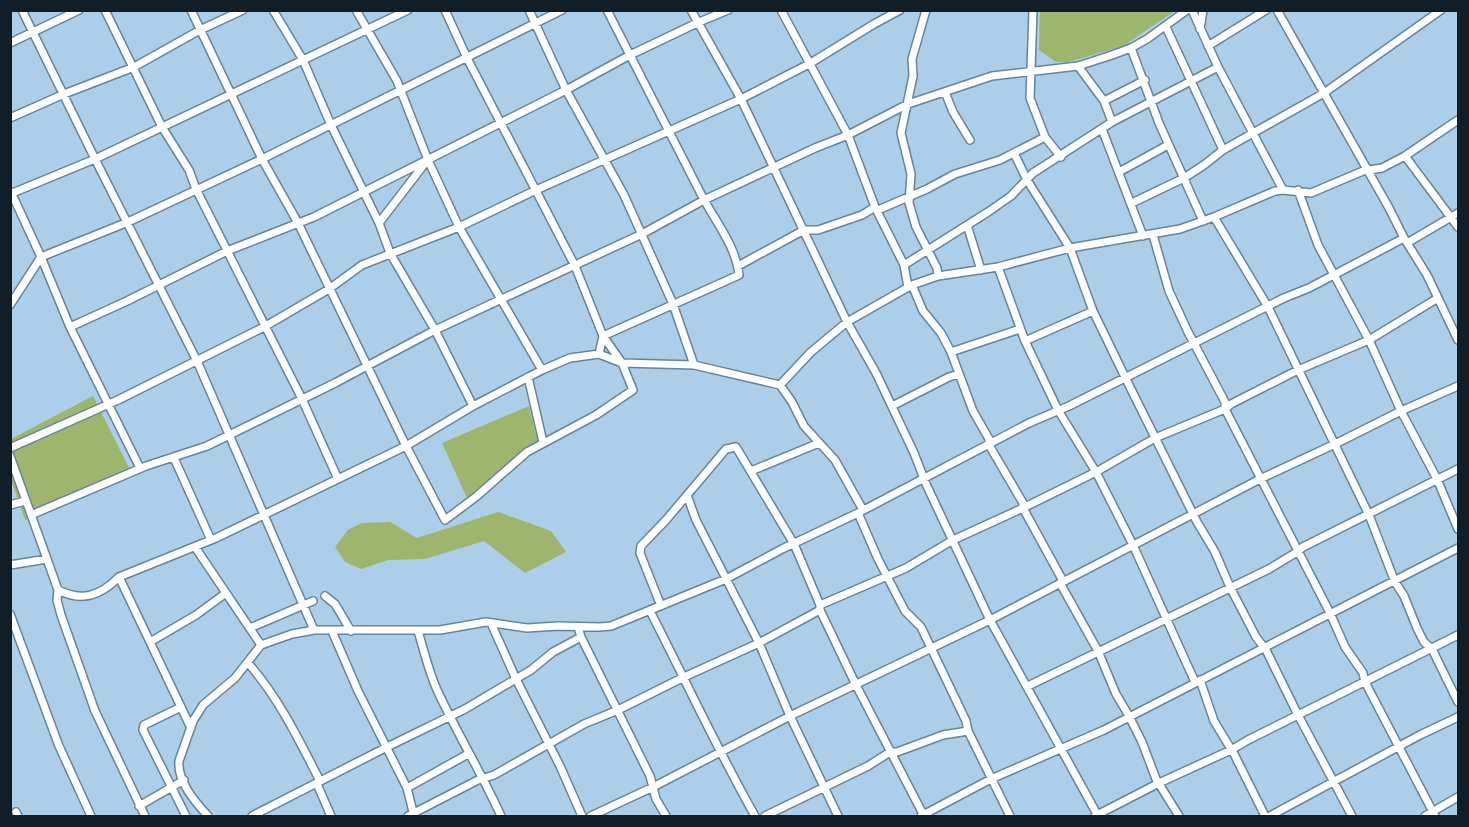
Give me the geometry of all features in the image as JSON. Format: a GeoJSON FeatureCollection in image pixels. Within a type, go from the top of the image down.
{"type":"FeatureCollection","features":[{"type":"Feature","properties":{"kind":"street"},"geometry":{"type":"LineString","coordinates":[[22,10],[197,361],[314,630]]}},
{"type":"Feature","properties":{"kind":"street"},"geometry":{"type":"LineString","coordinates":[[10,43],[79,10]]}},
{"type":"Feature","properties":{"kind":"street"},"geometry":{"type":"LineString","coordinates":[[105,10],[162,127],[189,170],[196,189],[264,327],[302,399],[338,479]]}},
{"type":"Feature","properties":{"kind":"street"},"geometry":{"type":"LineString","coordinates":[[191,10],[262,159],[298,223],[406,446],[446,520],[477,496],[513,463],[543,442],[596,415],[633,390],[622,363],[603,336],[575,266],[467,58],[445,10]]}},
{"type":"Feature","properties":{"kind":"street"},"geometry":{"type":"LineString","coordinates":[[10,118],[134,67],[200,30],[243,10]]}},
{"type":"Feature","properties":{"kind":"street"},"geometry":{"type":"LineString","coordinates":[[273,10],[303,60],[331,125],[379,223],[390,253],[435,330],[473,406]]}},
{"type":"Feature","properties":{"kind":"street"},"geometry":{"type":"LineString","coordinates":[[356,10],[397,81],[428,160],[459,227],[542,370]]}},
{"type":"Feature","properties":{"kind":"street"},"geometry":{"type":"LineString","coordinates":[[140,468],[70,327],[11,192],[95,159],[408,10]]}},
{"type":"Feature","properties":{"kind":"street"},"geometry":{"type":"LineString","coordinates":[[528,10],[566,90],[606,160],[642,234],[673,304],[694,365]]}},
{"type":"Feature","properties":{"kind":"street"},"geometry":{"type":"LineString","coordinates":[[10,305],[41,257],[128,222],[262,159],[562,10]]}},
{"type":"Feature","properties":{"kind":"street"},"geometry":{"type":"LineString","coordinates":[[603,336],[739,275],[738,266],[727,240],[704,200],[607,10]]}},
{"type":"Feature","properties":{"kind":"street"},"geometry":{"type":"LineString","coordinates":[[691,10],[741,99],[847,322],[876,373],[990,620],[1097,816],[1458,635]]}},
{"type":"Feature","properties":{"kind":"street"},"geometry":{"type":"LineString","coordinates":[[70,327],[227,251],[314,217],[501,124],[630,55],[728,10]]}},
{"type":"Feature","properties":{"kind":"street"},"geometry":{"type":"LineString","coordinates":[[781,10],[848,135],[877,209],[904,265],[910,286],[923,311],[941,333],[951,352],[973,411],[988,438],[989,445],[1023,503],[1023,508],[1098,651],[1159,783],[1179,816]]}},
{"type":"Feature","properties":{"kind":"street"},"geometry":{"type":"LineString","coordinates":[[10,448],[107,405],[264,327],[329,289],[362,265],[459,227],[536,190],[741,99],[809,64],[900,10]]}},
{"type":"Feature","properties":{"kind":"street"},"geometry":{"type":"LineString","coordinates":[[926,10],[912,59],[913,76],[902,133],[911,174],[911,191],[908,197],[916,227],[937,268],[938,276]]}},
{"type":"Feature","properties":{"kind":"street"},"geometry":{"type":"LineString","coordinates":[[1033,10],[1030,98],[1045,137],[1060,157]]}},
{"type":"Feature","properties":{"kind":"street"},"geometry":{"type":"LineString","coordinates":[[31,515],[140,468],[198,450],[368,366],[435,330],[642,234],[704,200],[848,135],[908,104],[992,76],[1078,66],[1131,48],[1166,27],[1187,10]]}},
{"type":"Feature","properties":{"kind":"street"},"geometry":{"type":"LineString","coordinates":[[1192,10],[1218,68],[1283,189]]}},
{"type":"Feature","properties":{"kind":"street"},"geometry":{"type":"LineString","coordinates":[[1200,28],[1203,10]]}},
{"type":"Feature","properties":{"kind":"street"},"geometry":{"type":"LineString","coordinates":[[1208,46],[1266,10]]}},
{"type":"Feature","properties":{"kind":"street"},"geometry":{"type":"LineString","coordinates":[[1277,10],[1420,261],[1458,340]]}},
{"type":"Feature","properties":{"kind":"street"},"geometry":{"type":"LineString","coordinates":[[1132,203],[1184,178],[1223,150],[1324,93],[1442,10]]}},
{"type":"Feature","properties":{"kind":"street"},"geometry":{"type":"LineString","coordinates":[[1166,27],[1223,150]]}},
{"type":"Feature","properties":{"kind":"street"},"geometry":{"type":"LineString","coordinates":[[1131,48],[1168,146],[1203,221]]}},
{"type":"Feature","properties":{"kind":"street"},"geometry":{"type":"LineString","coordinates":[[1078,66],[1104,100],[1112,122]]}},
{"type":"Feature","properties":{"kind":"street"},"geometry":{"type":"LineString","coordinates":[[904,265],[1001,203],[1033,173],[1112,122],[1150,100],[1218,68]]}},
{"type":"Feature","properties":{"kind":"street"},"geometry":{"type":"LineString","coordinates":[[1104,100],[1145,80]]}},
{"type":"Feature","properties":{"kind":"street"},"geometry":{"type":"LineString","coordinates":[[945,92],[953,112],[970,140]]}},
{"type":"Feature","properties":{"kind":"street"},"geometry":{"type":"LineString","coordinates":[[780,385],[811,352],[847,322],[910,286],[938,276],[998,267],[1070,248],[1153,235],[1203,221],[1283,189],[1311,193],[1367,169],[1382,168],[1406,156],[1458,120]]}},
{"type":"Feature","properties":{"kind":"street"},"geometry":{"type":"LineString","coordinates":[[1102,129],[1143,236]]}},
{"type":"Feature","properties":{"kind":"street"},"geometry":{"type":"LineString","coordinates":[[738,266],[804,230],[818,230],[862,215],[908,197],[955,174],[1000,160],[1045,137]]}},
{"type":"Feature","properties":{"kind":"street"},"geometry":{"type":"LineString","coordinates":[[1119,171],[1168,146]]}},
{"type":"Feature","properties":{"kind":"street"},"geometry":{"type":"LineString","coordinates":[[1014,153],[1070,248],[1093,311],[1155,438],[1215,552],[1230,587],[1262,647],[1266,650],[1352,816]]}},
{"type":"Feature","properties":{"kind":"street"},"geometry":{"type":"LineString","coordinates":[[1406,156],[1455,215],[1458,227]]}},
{"type":"Feature","properties":{"kind":"street"},"geometry":{"type":"LineString","coordinates":[[379,223],[428,160]]}},
{"type":"Feature","properties":{"kind":"street"},"geometry":{"type":"LineString","coordinates":[[1298,190],[1318,244],[1369,340],[1401,411],[1437,478],[1458,529]]}},
{"type":"Feature","properties":{"kind":"street"},"geometry":{"type":"LineString","coordinates":[[208,816],[193,800],[178,765],[191,728],[203,705],[235,678],[261,645],[292,634],[314,630],[418,631],[486,622],[527,628],[611,626],[726,579],[1058,410],[1455,215]]}},
{"type":"Feature","properties":{"kind":"street"},"geometry":{"type":"LineString","coordinates":[[1214,217],[1268,307],[1369,515],[1395,582],[1424,642],[1432,649],[1458,702]]}},
{"type":"Feature","properties":{"kind":"street"},"geometry":{"type":"LineString","coordinates":[[967,225],[981,270]]}},
{"type":"Feature","properties":{"kind":"street"},"geometry":{"type":"LineString","coordinates":[[1153,235],[1169,291],[1225,402],[1225,409],[1330,613],[1345,647],[1363,673],[1365,682],[1434,814]]}},
{"type":"Feature","properties":{"kind":"street"},"geometry":{"type":"LineString","coordinates":[[998,267],[1025,341],[1058,410],[1096,472],[1133,545],[1208,706],[1265,816]]}},
{"type":"Feature","properties":{"kind":"street"},"geometry":{"type":"LineString","coordinates":[[332,631],[358,691],[407,788],[412,816],[584,724],[759,643],[820,608],[906,568],[953,540],[1096,472],[1155,438],[1225,409],[1298,370],[1369,340],[1438,298]]}},
{"type":"Feature","properties":{"kind":"street"},"geometry":{"type":"LineString","coordinates":[[1025,341],[1093,311]]}},
{"type":"Feature","properties":{"kind":"street"},"geometry":{"type":"LineString","coordinates":[[951,352],[1020,329]]}},
{"type":"Feature","properties":{"kind":"street"},"geometry":{"type":"LineString","coordinates":[[599,354],[603,336]]}},
{"type":"Feature","properties":{"kind":"street"},"geometry":{"type":"LineString","coordinates":[[58,590],[79,598],[100,591],[119,577],[211,540],[406,446],[473,406],[570,358],[599,354],[622,363],[694,365],[780,385],[804,426],[835,460],[861,512],[887,576],[905,612],[921,627],[1010,816]]}},
{"type":"Feature","properties":{"kind":"street"},"geometry":{"type":"LineString","coordinates":[[892,406],[959,374]]}},
{"type":"Feature","properties":{"kind":"street"},"geometry":{"type":"LineString","coordinates":[[528,377],[543,442]]}},
{"type":"Feature","properties":{"kind":"street"},"geometry":{"type":"LineString","coordinates":[[591,816],[790,716],[990,620],[1260,479],[1458,386]]}},
{"type":"Feature","properties":{"kind":"street"},"geometry":{"type":"LineString","coordinates":[[751,471],[819,443]]}},
{"type":"Feature","properties":{"kind":"street"},"geometry":{"type":"LineString","coordinates":[[661,606],[639,551],[641,546],[730,447],[736,447],[794,544],[820,608],[856,685],[923,816],[991,779],[1071,745],[1129,716],[1458,548]]}},
{"type":"Feature","properties":{"kind":"street"},"geometry":{"type":"LineString","coordinates":[[10,456],[58,590],[57,600],[76,661],[95,711],[145,816]]}},
{"type":"Feature","properties":{"kind":"street"},"geometry":{"type":"LineString","coordinates":[[174,458],[211,540]]}},
{"type":"Feature","properties":{"kind":"street"},"geometry":{"type":"LineString","coordinates":[[1028,686],[1269,569],[1303,547],[1458,469]]}},
{"type":"Feature","properties":{"kind":"street"},"geometry":{"type":"LineString","coordinates":[[687,495],[696,520],[759,643],[790,716],[838,816]]}},
{"type":"Feature","properties":{"kind":"street"},"geometry":{"type":"LineString","coordinates":[[10,505],[25,501]]}},
{"type":"Feature","properties":{"kind":"street"},"geometry":{"type":"LineString","coordinates":[[195,547],[261,645]]}},
{"type":"Feature","properties":{"kind":"street"},"geometry":{"type":"LineString","coordinates":[[10,565],[47,559]]}},
{"type":"Feature","properties":{"kind":"street"},"geometry":{"type":"LineString","coordinates":[[119,577],[191,728]]}},
{"type":"Feature","properties":{"kind":"street"},"geometry":{"type":"LineString","coordinates":[[150,642],[226,594]]}},
{"type":"Feature","properties":{"kind":"street"},"geometry":{"type":"LineString","coordinates":[[325,596],[335,604],[351,631]]}},
{"type":"Feature","properties":{"kind":"street"},"geometry":{"type":"LineString","coordinates":[[250,628],[313,601]]}},
{"type":"Feature","properties":{"kind":"street"},"geometry":{"type":"LineString","coordinates":[[650,611],[755,816]]}},
{"type":"Feature","properties":{"kind":"street"},"geometry":{"type":"LineString","coordinates":[[10,614],[59,746],[91,816]]}},
{"type":"Feature","properties":{"kind":"street"},"geometry":{"type":"LineString","coordinates":[[491,623],[582,816]]}},
{"type":"Feature","properties":{"kind":"street"},"geometry":{"type":"LineString","coordinates":[[578,627],[651,776],[652,787],[666,816]]}},
{"type":"Feature","properties":{"kind":"street"},"geometry":{"type":"LineString","coordinates":[[418,631],[438,692],[501,816]]}},
{"type":"Feature","properties":{"kind":"street"},"geometry":{"type":"LineString","coordinates":[[252,816],[505,687],[553,652],[581,637]]}},
{"type":"Feature","properties":{"kind":"street"},"geometry":{"type":"LineString","coordinates":[[248,663],[274,695],[286,716],[319,779],[317,784],[331,816]]}},
{"type":"Feature","properties":{"kind":"street"},"geometry":{"type":"LineString","coordinates":[[181,707],[143,727],[186,816]]}},
{"type":"Feature","properties":{"kind":"street"},"geometry":{"type":"LineString","coordinates":[[1270,816],[1458,717]]}},
{"type":"Feature","properties":{"kind":"street"},"geometry":{"type":"LineString","coordinates":[[765,816],[824,789],[890,752],[897,752],[943,735],[968,731]]}},
{"type":"Feature","properties":{"kind":"street"},"geometry":{"type":"LineString","coordinates":[[407,788],[468,754]]}},
{"type":"Feature","properties":{"kind":"street"},"geometry":{"type":"LineString","coordinates":[[139,806],[184,780]]}},
{"type":"Feature","properties":{"kind":"street"},"geometry":{"type":"LineString","coordinates":[[1425,816],[1434,814],[1458,797]]}},
{"type":"Feature","properties":{"kind":"green space"},"geometry":{"type":"Polygon","coordinates":[[[1040,10],[1175,11],[1123,46],[1068,62],[1056,62],[1039,50],[1040,10]]]}},
{"type":"Feature","properties":{"kind":"green space"},"geometry":{"type":"Polygon","coordinates":[[[93,396],[129,468],[25,520],[11,480],[11,439],[93,396]]]}},
{"type":"Feature","properties":{"kind":"green space"},"geometry":{"type":"Polygon","coordinates":[[[529,406],[538,442],[471,507],[442,443],[529,406]]]}},
{"type":"Feature","properties":{"kind":"green space"},"geometry":{"type":"Polygon","coordinates":[[[498,512],[551,531],[566,552],[525,573],[484,541],[425,559],[388,560],[361,569],[345,562],[335,547],[348,530],[362,523],[390,522],[417,538],[498,512]]]}}]}
